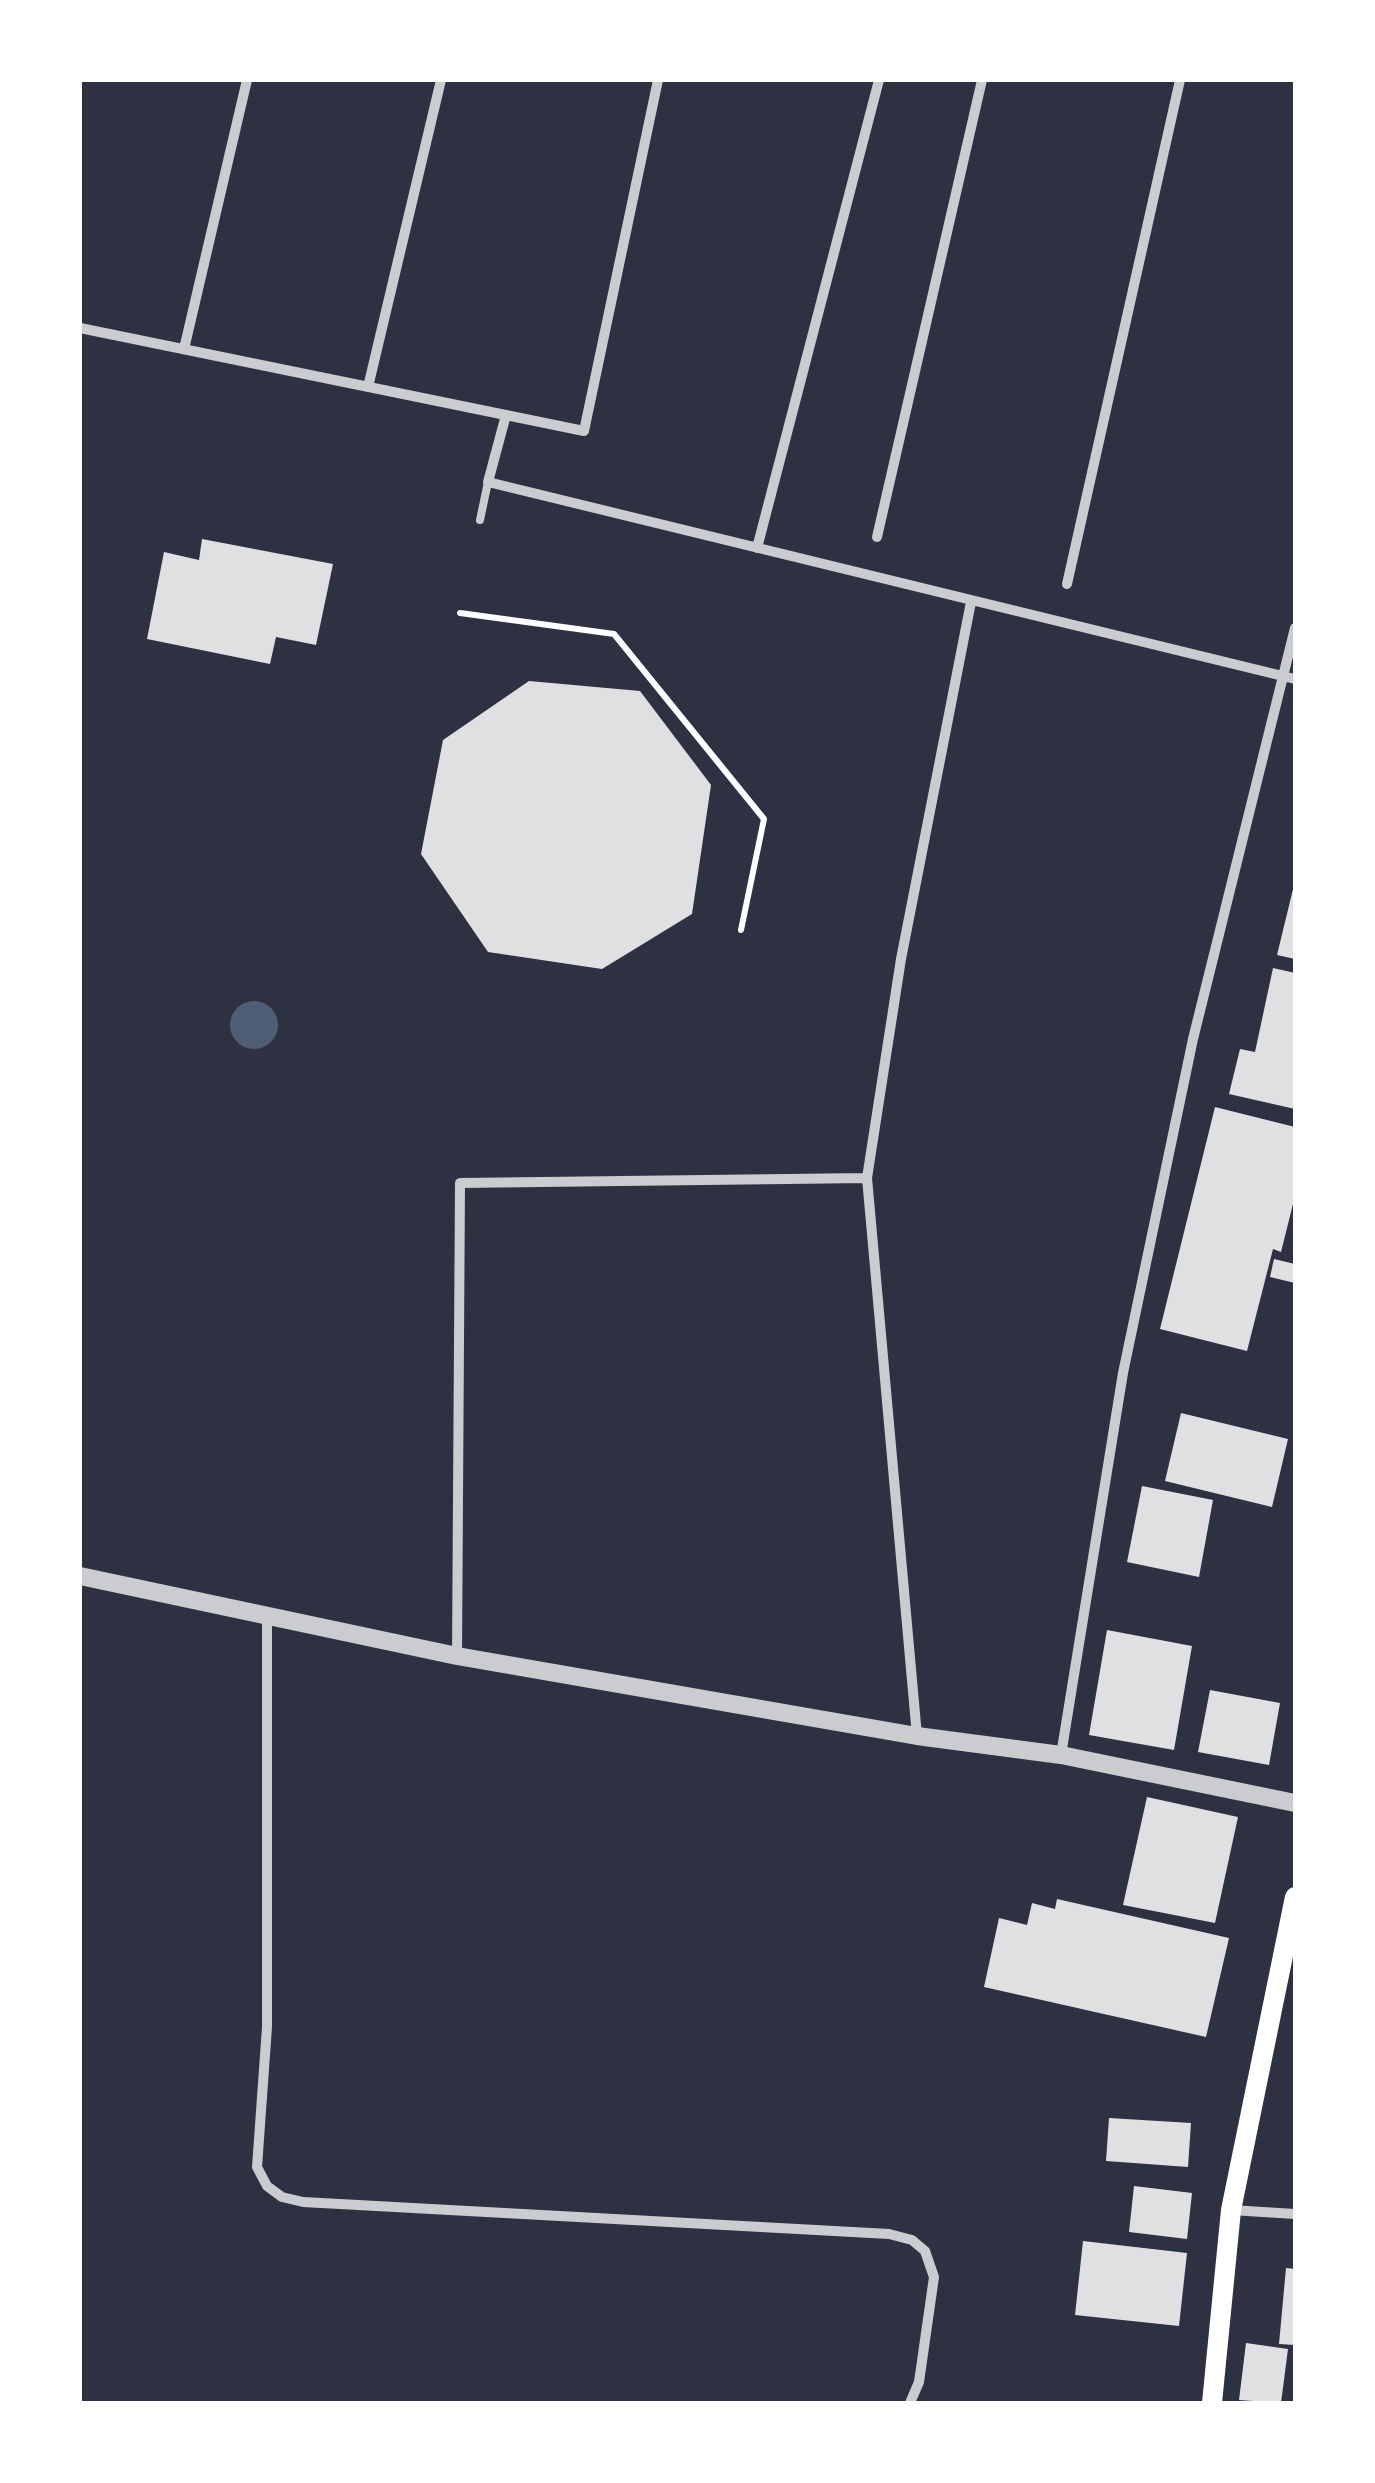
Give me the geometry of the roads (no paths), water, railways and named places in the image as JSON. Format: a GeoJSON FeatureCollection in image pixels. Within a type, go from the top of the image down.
{"type":"FeatureCollection","features":[{"type":"Feature","properties":{"kind":"main road"},"geometry":{"type":"LineString","coordinates":[[1212,2403],[1231,2210],[1295,1897]]}},
{"type":"Feature","properties":{"kind":"street"},"geometry":{"type":"LineString","coordinates":[[184,349],[248,80]]}},
{"type":"Feature","properties":{"kind":"street"},"geometry":{"type":"LineString","coordinates":[[368,387],[442,80]]}},
{"type":"Feature","properties":{"kind":"street"},"geometry":{"type":"LineString","coordinates":[[80,328],[584,431],[658,80]]}},
{"type":"Feature","properties":{"kind":"street"},"geometry":{"type":"LineString","coordinates":[[757,548],[879,80]]}},
{"type":"Feature","properties":{"kind":"street"},"geometry":{"type":"LineString","coordinates":[[877,538],[982,80]]}},
{"type":"Feature","properties":{"kind":"street"},"geometry":{"type":"LineString","coordinates":[[1067,584],[1180,80]]}},
{"type":"Feature","properties":{"kind":"street"},"geometry":{"type":"LineString","coordinates":[[506,415],[488,482],[1290,678]]}},
{"type":"Feature","properties":{"kind":"street"},"geometry":{"type":"LineString","coordinates":[[917,1736],[866,1178],[900,959],[971,602]]}},
{"type":"Feature","properties":{"kind":"street"},"geometry":{"type":"LineString","coordinates":[[1061,1755],[1123,1373],[1193,1039],[1290,678],[1295,628]]}},
{"type":"Feature","properties":{"kind":"street"},"geometry":{"type":"LineString","coordinates":[[457,1656],[460,1183],[866,1178]]}},
{"type":"Feature","properties":{"kind":"street"},"geometry":{"type":"LineString","coordinates":[[80,1576],[457,1656],[917,1736],[1061,1755],[1295,1803]]}},
{"type":"Feature","properties":{"kind":"street"},"geometry":{"type":"LineString","coordinates":[[267,1616],[266,2028],[257,2167],[267,2186],[282,2197],[303,2202],[889,2234],[912,2240],[926,2251],[934,2277],[919,2382],[910,2403]]}},
{"type":"Feature","properties":{"kind":"street"},"geometry":{"type":"LineString","coordinates":[[1231,2210],[1295,2214]]}},
{"type":"Feature","properties":{"kind":"lane"},"geometry":{"type":"LineString","coordinates":[[480,520],[488,482]]}},
{"type":"Feature","properties":{"kind":"water"},"geometry":{"type":"Polygon","coordinates":[[[254,1001],[271,1008],[278,1025],[271,1042],[254,1049],[237,1042],[230,1025],[237,1008],[254,1001]]]}}]}
